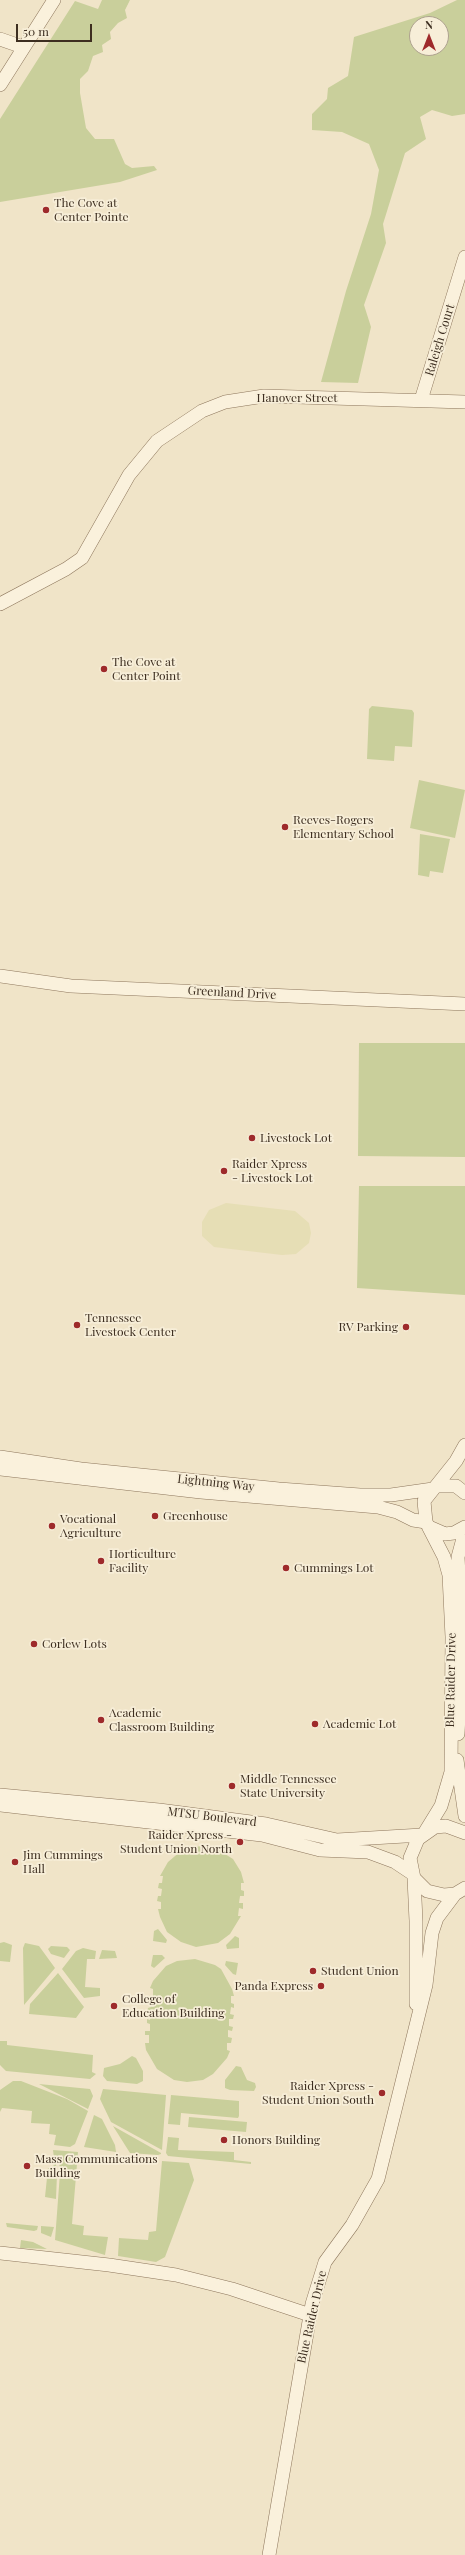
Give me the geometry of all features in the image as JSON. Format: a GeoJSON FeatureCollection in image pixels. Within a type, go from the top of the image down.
{"type":"FeatureCollection","features":[{"type":"Feature","properties":{"kind":"street"},"geometry":{"type":"LineString","coordinates":[[0,85],[54,0]]}},
{"type":"Feature","properties":{"kind":"street"},"geometry":{"type":"LineString","coordinates":[[0,39],[23,47]]}},
{"type":"Feature","properties":{"kind":"street","name":"Raleigh Court"},"geometry":{"type":"LineString","coordinates":[[421,400],[465,257]]}},
{"type":"Feature","properties":{"kind":"street","name":"Hanover Street"},"geometry":{"type":"LineString","coordinates":[[0,604],[66,569],[82,558],[129,474],[152,446],[180,424],[202,411],[225,402],[264,396],[465,402]]}},
{"type":"Feature","properties":{"kind":"street","name":"Greenland Drive"},"geometry":{"type":"LineString","coordinates":[[0,976],[71,986],[465,1004]]}},
{"type":"Feature","properties":{"kind":"street"},"geometry":{"type":"LineString","coordinates":[[427,1525],[424,1501],[456,1461],[465,1445]]}},
{"type":"Feature","properties":{"kind":"street","name":"Lightning Way"},"geometry":{"type":"LineString","coordinates":[[0,1457],[81,1469],[279,1489],[375,1495],[435,1487],[456,1486],[465,1493]]}},
{"type":"Feature","properties":{"kind":"street","name":"Lightning Way"},"geometry":{"type":"LineString","coordinates":[[0,1469],[201,1492],[378,1507],[397,1512],[445,1534],[454,1533],[465,1527]]}},
{"type":"Feature","properties":{"kind":"street","name":"Blue Raider Drive"},"geometry":{"type":"LineString","coordinates":[[415,2026],[416,1921],[413,1876],[410,1858],[412,1848],[424,1834],[441,1806],[451,1772],[452,1637],[449,1575],[444,1557],[427,1525]]}},
{"type":"Feature","properties":{"kind":"street","name":"Blue Raider Drive"},"geometry":{"type":"LineString","coordinates":[[465,1531],[458,1557],[463,1643],[457,1767],[465,1816]]}},
{"type":"Feature","properties":{"kind":"street","name":"MTSU Boulevard"},"geometry":{"type":"LineString","coordinates":[[0,1795],[260,1823],[337,1840],[424,1834],[446,1826],[465,1833]]}},
{"type":"Feature","properties":{"kind":"street","name":"MTSU Boulevard"},"geometry":{"type":"LineString","coordinates":[[0,1805],[262,1835],[320,1850],[368,1852],[395,1862],[413,1876],[420,1886],[435,1894],[461,1891]]}},
{"type":"Feature","properties":{"kind":"street","name":"Blue Raider Drive"},"geometry":{"type":"LineString","coordinates":[[269,2555],[310,2315],[325,2262],[352,2225],[378,2179],[426,1984],[435,1923],[445,1905],[461,1891]]}},
{"type":"Feature","properties":{"kind":"street"},"geometry":{"type":"LineString","coordinates":[[0,2253],[109,2264],[176,2275],[232,2289],[310,2315]]}},
{"type":"Feature","properties":{"kind":"shaded area"},"geometry":{"type":"Polygon","coordinates":[[[226,1203],[295,1211],[309,1223],[311,1233],[309,1243],[296,1254],[282,1255],[214,1247],[202,1236],[202,1222],[209,1210],[226,1203]]]}},
{"type":"Feature","properties":{"kind":"green space"},"geometry":{"type":"Polygon","coordinates":[[[102,0],[130,0],[125,10],[127,18],[118,23],[110,32],[111,39],[102,45],[103,52],[93,56],[88,71],[80,79],[80,93],[86,128],[95,139],[114,139],[125,164],[132,168],[154,166],[157,170],[120,182],[0,202],[0,119],[75,1],[98,9],[102,0]]]}},
{"type":"Feature","properties":{"kind":"green space"},"geometry":{"type":"Polygon","coordinates":[[[457,0],[465,0],[465,114],[452,116],[432,110],[420,117],[426,139],[405,153],[383,224],[386,243],[364,305],[371,327],[358,383],[321,382],[346,291],[371,214],[379,170],[369,144],[342,132],[312,130],[312,114],[327,99],[328,88],[348,76],[354,37],[409,20],[409,56],[449,56],[449,16],[420,16],[457,0]]]}},
{"type":"Feature","properties":{"kind":"green space"},"geometry":{"type":"Polygon","coordinates":[[[372,706],[412,710],[414,713],[412,747],[395,746],[394,761],[367,759],[369,709],[372,706]]]}},
{"type":"Feature","properties":{"kind":"green space"},"geometry":{"type":"Polygon","coordinates":[[[419,780],[465,790],[455,838],[410,828],[419,780]]]}},
{"type":"Feature","properties":{"kind":"green space"},"geometry":{"type":"Polygon","coordinates":[[[420,834],[450,839],[443,873],[430,871],[429,877],[418,875],[420,834]]]}},
{"type":"Feature","properties":{"kind":"green space"},"geometry":{"type":"Polygon","coordinates":[[[359,1043],[465,1043],[465,1157],[358,1156],[359,1043]]]}},
{"type":"Feature","properties":{"kind":"green space"},"geometry":{"type":"Polygon","coordinates":[[[359,1186],[465,1186],[465,1295],[357,1288],[359,1186]]]}},
{"type":"Feature","properties":{"kind":"green space"},"geometry":{"type":"Polygon","coordinates":[[[200,1846],[217,1849],[233,1859],[241,1872],[244,1883],[241,1883],[241,1890],[244,1891],[244,1896],[240,1896],[239,1903],[243,1903],[243,1909],[239,1908],[238,1916],[241,1916],[230,1934],[218,1943],[196,1947],[181,1942],[167,1932],[158,1909],[161,1909],[161,1902],[157,1901],[158,1896],[161,1896],[162,1889],[158,1888],[159,1883],[162,1883],[163,1876],[160,1876],[168,1862],[181,1851],[200,1846]]]}},
{"type":"Feature","properties":{"kind":"green space"},"geometry":{"type":"Polygon","coordinates":[[[158,1929],[167,1940],[166,1943],[153,1941],[154,1931],[158,1929]]]}},
{"type":"Feature","properties":{"kind":"green space"},"geometry":{"type":"Polygon","coordinates":[[[235,1936],[239,1938],[239,1948],[227,1949],[226,1945],[235,1936]]]}},
{"type":"Feature","properties":{"kind":"green space"},"geometry":{"type":"Polygon","coordinates":[[[4,1942],[12,1945],[10,1962],[0,1961],[0,1943],[4,1942]]]}},
{"type":"Feature","properties":{"kind":"green space"},"geometry":{"type":"Polygon","coordinates":[[[25,1943],[39,1946],[55,1968],[24,2005],[23,1948],[25,1943]]]}},
{"type":"Feature","properties":{"kind":"green space"},"geometry":{"type":"Polygon","coordinates":[[[51,1946],[67,1947],[70,1950],[64,1958],[51,1954],[48,1949],[51,1946]]]}},
{"type":"Feature","properties":{"kind":"green space"},"geometry":{"type":"Polygon","coordinates":[[[83,1948],[96,1951],[95,1959],[87,1959],[85,1987],[100,1988],[100,1996],[84,1998],[62,1969],[76,1951],[83,1948]]]}},
{"type":"Feature","properties":{"kind":"green space"},"geometry":{"type":"Polygon","coordinates":[[[102,1950],[115,1951],[117,1958],[99,1959],[102,1950]]]}},
{"type":"Feature","properties":{"kind":"green space"},"geometry":{"type":"Polygon","coordinates":[[[153,1955],[162,1955],[165,1958],[154,1968],[151,1966],[153,1955]]]}},
{"type":"Feature","properties":{"kind":"green space"},"geometry":{"type":"Polygon","coordinates":[[[195,1959],[215,1965],[221,1969],[232,1989],[234,1996],[231,1996],[231,2003],[234,2004],[234,2008],[231,2007],[230,2014],[234,2015],[233,2019],[229,2019],[229,2026],[233,2027],[232,2031],[228,2030],[228,2037],[232,2038],[231,2043],[227,2043],[227,2050],[230,2051],[227,2058],[213,2074],[203,2080],[187,2082],[174,2080],[157,2069],[146,2050],[145,2043],[149,2043],[149,2035],[145,2035],[145,2031],[150,2031],[150,2024],[147,2023],[147,2019],[150,2020],[151,2012],[147,2012],[148,2008],[151,2007],[152,2001],[148,2000],[149,1996],[153,1996],[153,1989],[150,1988],[153,1981],[166,1966],[177,1961],[195,1959]]]}},
{"type":"Feature","properties":{"kind":"green space"},"geometry":{"type":"Polygon","coordinates":[[[226,1961],[238,1963],[236,1975],[233,1974],[225,1965],[226,1961]]]}},
{"type":"Feature","properties":{"kind":"green space"},"geometry":{"type":"Polygon","coordinates":[[[58,1973],[84,2007],[76,2018],[29,2014],[30,2004],[58,1973]]]}},
{"type":"Feature","properties":{"kind":"green space"},"geometry":{"type":"Polygon","coordinates":[[[0,2041],[7,2041],[7,2045],[93,2055],[92,2072],[96,2074],[90,2079],[6,2071],[0,2065],[0,2041]]]}},
{"type":"Feature","properties":{"kind":"green space"},"geometry":{"type":"Polygon","coordinates":[[[132,2056],[136,2058],[143,2071],[143,2081],[137,2084],[107,2081],[103,2076],[104,2068],[120,2064],[132,2056]]]}},
{"type":"Feature","properties":{"kind":"green space"},"geometry":{"type":"Polygon","coordinates":[[[236,2066],[241,2067],[247,2080],[255,2083],[256,2087],[254,2091],[230,2090],[225,2088],[225,2080],[236,2066]]]}},
{"type":"Feature","properties":{"kind":"green space"},"geometry":{"type":"Polygon","coordinates":[[[13,2081],[21,2081],[67,2099],[88,2111],[75,2144],[70,2147],[54,2145],[56,2135],[49,2134],[50,2124],[31,2123],[32,2111],[2,2108],[0,2112],[0,2090],[13,2081]]]}},
{"type":"Feature","properties":{"kind":"green space"},"geometry":{"type":"Polygon","coordinates":[[[39,2084],[90,2089],[93,2096],[88,2109],[39,2084]]]}},
{"type":"Feature","properties":{"kind":"green space"},"geometry":{"type":"Polygon","coordinates":[[[103,2089],[166,2095],[162,2150],[111,2122],[100,2099],[103,2089]]]}},
{"type":"Feature","properties":{"kind":"green space"},"geometry":{"type":"Polygon","coordinates":[[[171,2095],[239,2101],[239,2116],[238,2118],[181,2113],[180,2125],[168,2124],[171,2095]]]}},
{"type":"Feature","properties":{"kind":"green space"},"geometry":{"type":"Polygon","coordinates":[[[94,2115],[102,2119],[115,2145],[116,2152],[84,2147],[94,2115]]]}},
{"type":"Feature","properties":{"kind":"green space"},"geometry":{"type":"Polygon","coordinates":[[[189,2117],[247,2122],[246,2132],[188,2127],[189,2117]]]}},
{"type":"Feature","properties":{"kind":"green space"},"geometry":{"type":"Polygon","coordinates":[[[113,2126],[161,2153],[161,2154],[130,2153],[113,2126]]]}},
{"type":"Feature","properties":{"kind":"green space"},"geometry":{"type":"Polygon","coordinates":[[[168,2137],[179,2138],[178,2150],[234,2152],[234,2160],[251,2162],[251,2164],[168,2156],[166,2153],[168,2137]]]}},
{"type":"Feature","properties":{"kind":"green space"},"geometry":{"type":"Polygon","coordinates":[[[53,2150],[78,2152],[72,2224],[84,2226],[83,2235],[108,2237],[105,2255],[55,2240],[60,2173],[59,2161],[54,2158],[53,2150]]]}},
{"type":"Feature","properties":{"kind":"green space"},"geometry":{"type":"Polygon","coordinates":[[[162,2161],[189,2163],[194,2180],[165,2257],[156,2262],[118,2256],[119,2238],[148,2240],[149,2232],[156,2231],[162,2161]]]}},
{"type":"Feature","properties":{"kind":"green space"},"geometry":{"type":"Polygon","coordinates":[[[54,2163],[56,2164],[57,2174],[56,2199],[45,2197],[48,2168],[53,2169],[54,2163]]]}},
{"type":"Feature","properties":{"kind":"green space"},"geometry":{"type":"Polygon","coordinates":[[[6,2223],[38,2226],[37,2230],[34,2231],[7,2227],[6,2223]]]}},
{"type":"Feature","properties":{"kind":"green space"},"geometry":{"type":"Polygon","coordinates":[[[41,2226],[54,2227],[51,2237],[41,2233],[41,2226]]]}},
{"type":"Feature","properties":{"kind":"green space"},"geometry":{"type":"Polygon","coordinates":[[[21,2240],[33,2242],[47,2249],[20,2248],[21,2240]]]}},
{"type":"Feature","properties":{"kind":"place","name":"The Cove at Center Pointe"},"geometry":{"type":"Point","coordinates":[46,210]}},
{"type":"Feature","properties":{"kind":"place","name":"The Cove at Center Point"},"geometry":{"type":"Point","coordinates":[104,669]}},
{"type":"Feature","properties":{"kind":"place","name":"Reeves-Rogers Elementary School"},"geometry":{"type":"Point","coordinates":[285,827]}},
{"type":"Feature","properties":{"kind":"place","name":"Livestock Lot"},"geometry":{"type":"Point","coordinates":[252,1138]}},
{"type":"Feature","properties":{"kind":"place","name":"Raider Xpress - Livestock Lot"},"geometry":{"type":"Point","coordinates":[224,1171]}},
{"type":"Feature","properties":{"kind":"place","name":"Tennessee Livestock Center"},"geometry":{"type":"Point","coordinates":[77,1325]}},
{"type":"Feature","properties":{"kind":"place","name":"RV Parking"},"geometry":{"type":"Point","coordinates":[406,1327]}},
{"type":"Feature","properties":{"kind":"place","name":"Greenhouse"},"geometry":{"type":"Point","coordinates":[155,1516]}},
{"type":"Feature","properties":{"kind":"place","name":"Vocational Agriculture"},"geometry":{"type":"Point","coordinates":[52,1526]}},
{"type":"Feature","properties":{"kind":"place","name":"Horticulture Facility"},"geometry":{"type":"Point","coordinates":[101,1561]}},
{"type":"Feature","properties":{"kind":"place","name":"Cummings Lot"},"geometry":{"type":"Point","coordinates":[286,1568]}},
{"type":"Feature","properties":{"kind":"place","name":"Corlew Lots"},"geometry":{"type":"Point","coordinates":[34,1644]}},
{"type":"Feature","properties":{"kind":"place","name":"Academic Classroom Building"},"geometry":{"type":"Point","coordinates":[101,1720]}},
{"type":"Feature","properties":{"kind":"place","name":"Academic Lot"},"geometry":{"type":"Point","coordinates":[315,1724]}},
{"type":"Feature","properties":{"kind":"place","name":"Middle Tennessee State University"},"geometry":{"type":"Point","coordinates":[232,1786]}},
{"type":"Feature","properties":{"kind":"place","name":"Raider Xpress - Student Union North"},"geometry":{"type":"Point","coordinates":[240,1842]}},
{"type":"Feature","properties":{"kind":"place","name":"Jim Cummings Hall"},"geometry":{"type":"Point","coordinates":[15,1862]}},
{"type":"Feature","properties":{"kind":"place","name":"Student Union"},"geometry":{"type":"Point","coordinates":[313,1971]}},
{"type":"Feature","properties":{"kind":"place","name":"Panda Express"},"geometry":{"type":"Point","coordinates":[321,1986]}},
{"type":"Feature","properties":{"kind":"place","name":"College of Education Building"},"geometry":{"type":"Point","coordinates":[114,2006]}},
{"type":"Feature","properties":{"kind":"place","name":"Raider Xpress - Student Union South"},"geometry":{"type":"Point","coordinates":[382,2093]}},
{"type":"Feature","properties":{"kind":"place","name":"Honors Building"},"geometry":{"type":"Point","coordinates":[224,2140]}},
{"type":"Feature","properties":{"kind":"place","name":"Mass Communications Building"},"geometry":{"type":"Point","coordinates":[27,2166]}}]}
